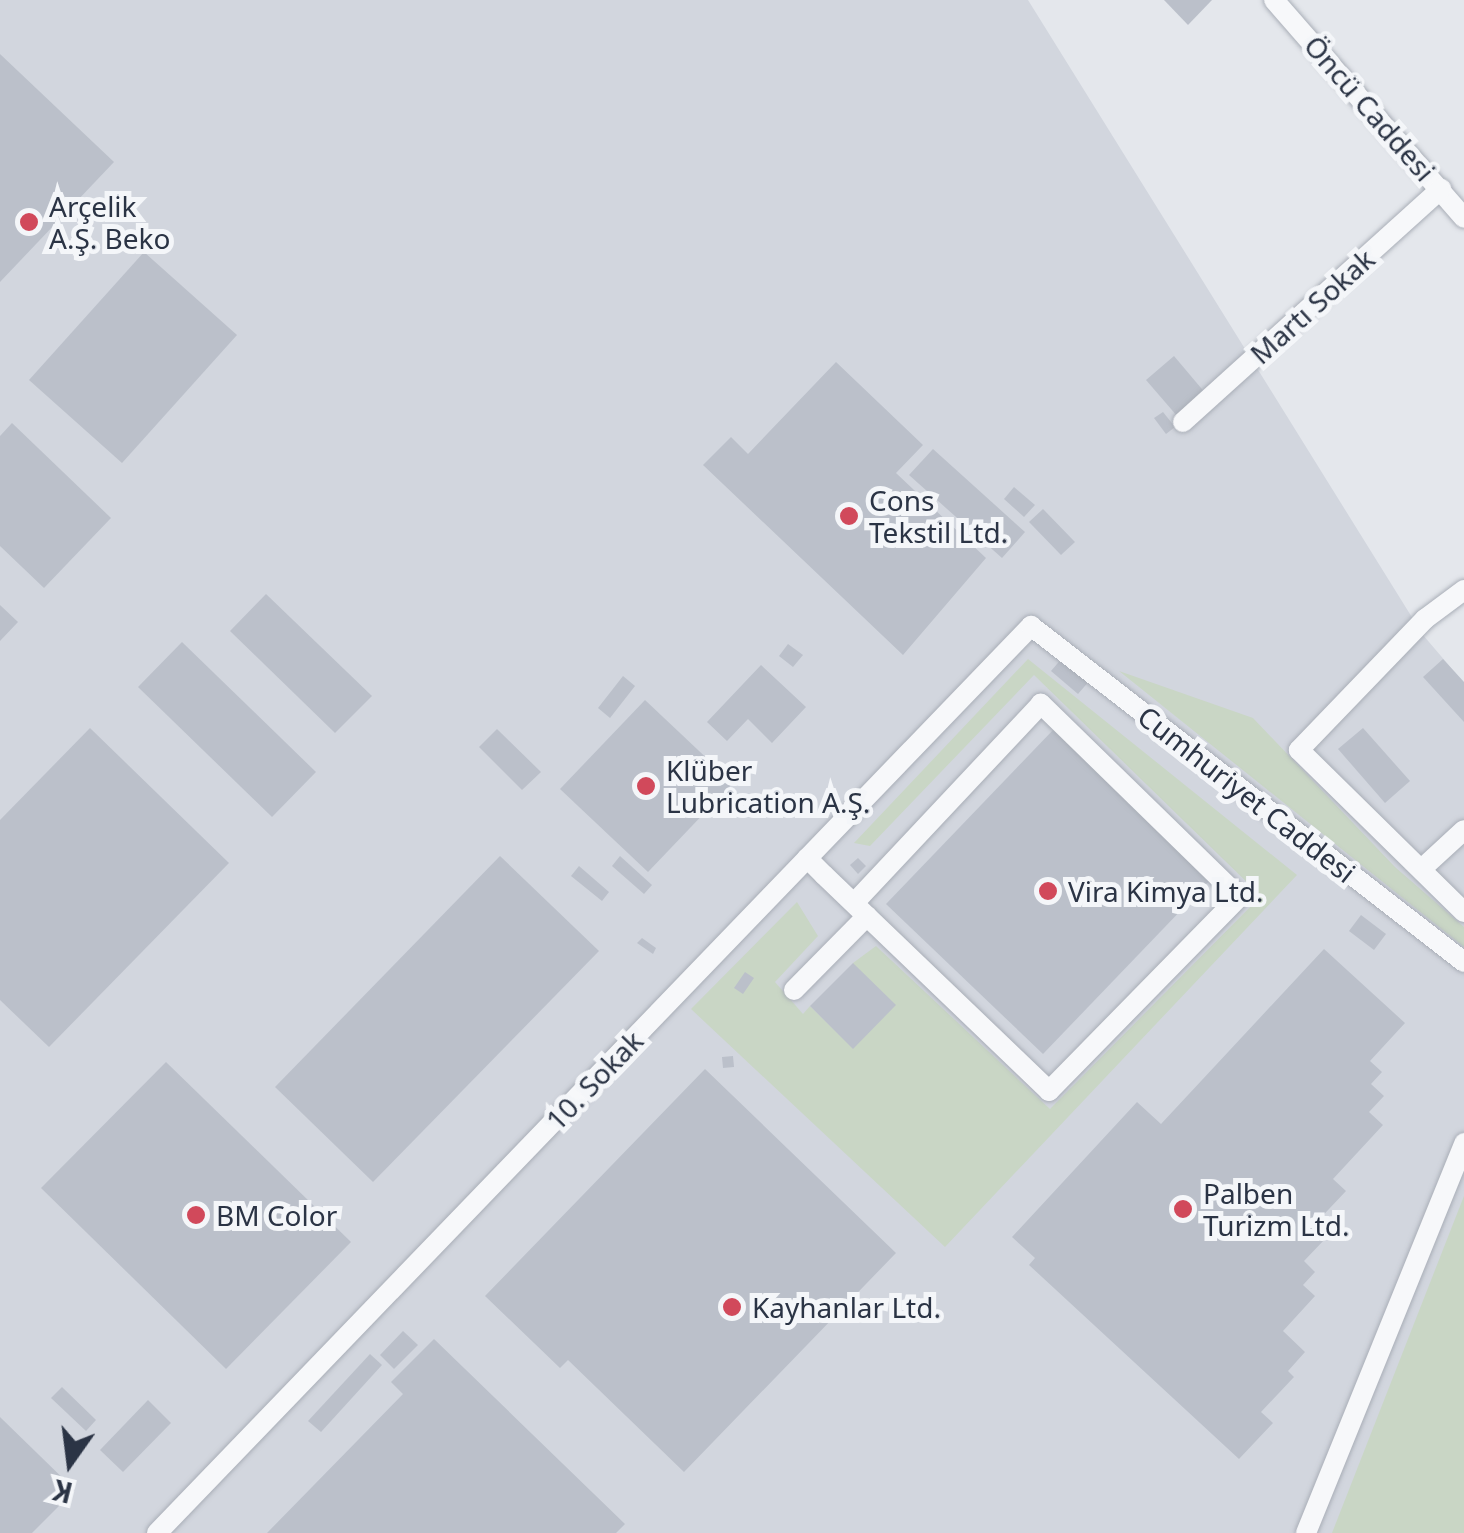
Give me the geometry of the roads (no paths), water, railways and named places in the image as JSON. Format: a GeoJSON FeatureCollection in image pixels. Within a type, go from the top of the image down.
{"type":"FeatureCollection","features":[{"type":"Feature","properties":{"kind":"street","name":"Öncü Caddesi"},"geometry":{"type":"LineString","coordinates":[[1274,0],[1464,218]]}},
{"type":"Feature","properties":{"kind":"street","name":"Martı Sokak"},"geometry":{"type":"LineString","coordinates":[[1183,422],[1440,189]]}},
{"type":"Feature","properties":{"kind":"street"},"geometry":{"type":"LineString","coordinates":[[1464,590],[1425,620],[1299,750],[1464,912]]}},
{"type":"Feature","properties":{"kind":"street","name":"10. Sokak"},"geometry":{"type":"LineString","coordinates":[[157,1533],[1031,626]]}},
{"type":"Feature","properties":{"kind":"street","name":"Cumhuriyet Caddesi"},"geometry":{"type":"LineString","coordinates":[[1031,626],[1464,962]]}},
{"type":"Feature","properties":{"kind":"street"},"geometry":{"type":"LineString","coordinates":[[794,990],[860,909],[1041,704],[1239,897],[1049,1090],[860,909],[807,858]]}},
{"type":"Feature","properties":{"kind":"street"},"geometry":{"type":"LineString","coordinates":[[1427,864],[1464,830]]}},
{"type":"Feature","properties":{"kind":"street"},"geometry":{"type":"LineString","coordinates":[[1306,1533],[1464,1144]]}},
{"type":"Feature","properties":{"kind":"place","name":"Arçelik A.Ş. Beko"},"geometry":{"type":"Point","coordinates":[29,222]}},
{"type":"Feature","properties":{"kind":"place","name":"Cons Tekstil Ltd."},"geometry":{"type":"Point","coordinates":[849,516]}},
{"type":"Feature","properties":{"kind":"place","name":"Klüber Lubrication A.Ş."},"geometry":{"type":"Point","coordinates":[646,786]}},
{"type":"Feature","properties":{"kind":"place","name":"Vira Kimya Ltd."},"geometry":{"type":"Point","coordinates":[1048,891]}},
{"type":"Feature","properties":{"kind":"place","name":"Palben Turizm Ltd."},"geometry":{"type":"Point","coordinates":[1183,1209]}},
{"type":"Feature","properties":{"kind":"place","name":"BM Color"},"geometry":{"type":"Point","coordinates":[196,1215]}},
{"type":"Feature","properties":{"kind":"place","name":"Kayhanlar Ltd."},"geometry":{"type":"Point","coordinates":[732,1307]}}]}
